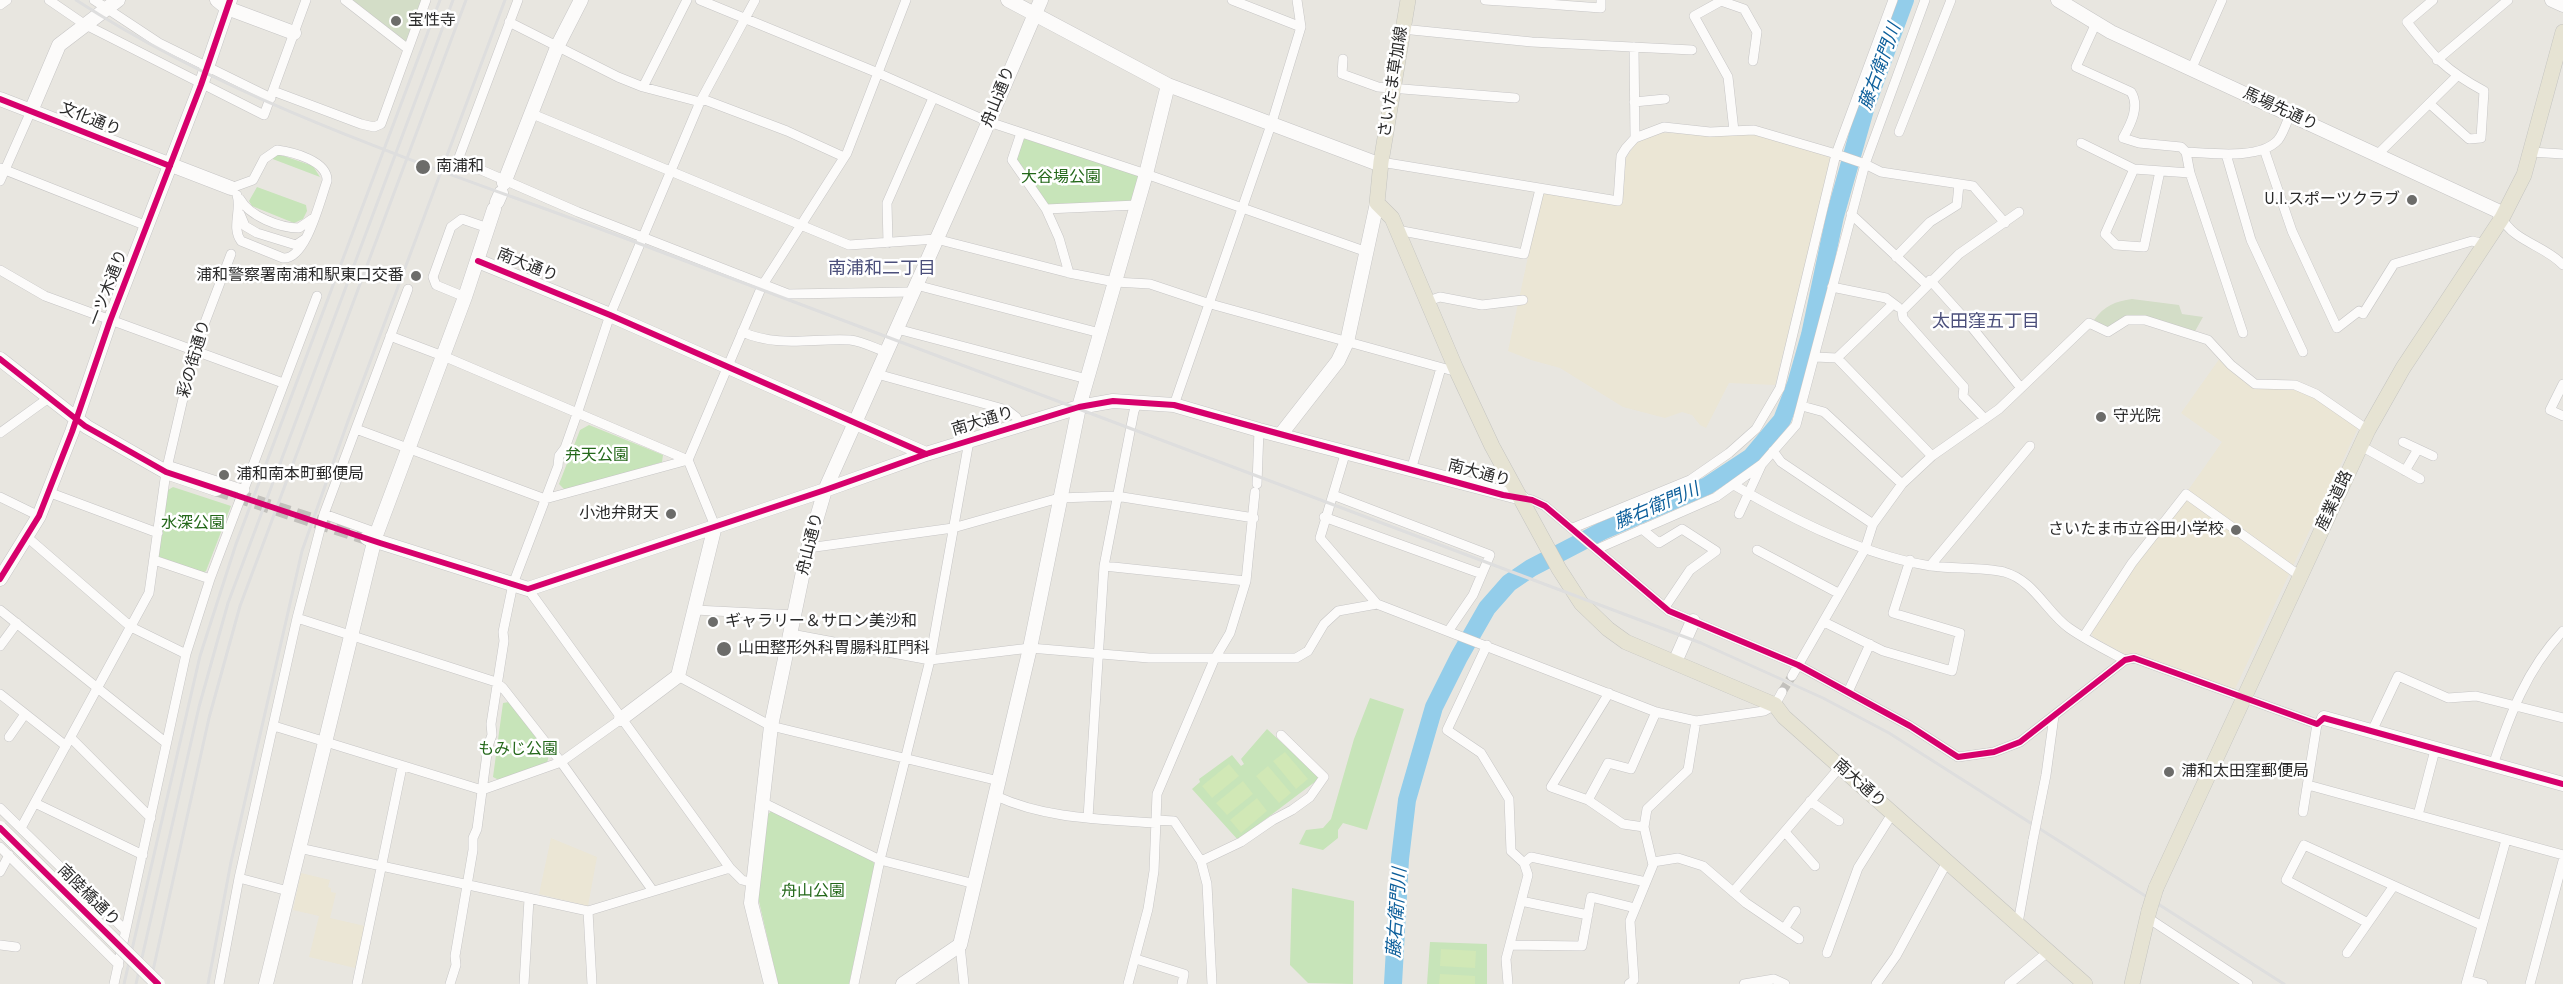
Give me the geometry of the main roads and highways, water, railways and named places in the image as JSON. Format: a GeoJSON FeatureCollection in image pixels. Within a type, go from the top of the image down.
{"type":"FeatureCollection","features":[{"type":"Feature","properties":{"kind":"main road","name":"さいたま草加線"},"geometry":{"type":"LineString","coordinates":[[1408,0],[1381,163],[1377,203],[1392,218],[1428,300],[1449,369],[1522,498]]}},
{"type":"Feature","properties":{"kind":"main road","name":"産業道路"},"geometry":{"type":"LineString","coordinates":[[2132,984],[2156,888],[2368,430],[2403,368],[2502,218],[2524,175],[2563,32]]}},
{"type":"Feature","properties":{"kind":"main road","name":"南大通り"},"geometry":{"type":"LineString","coordinates":[[1522,498],[1559,569],[1581,603],[1608,629],[1626,642],[1675,662],[1779,698],[1784,717],[2085,984]]}},
{"type":"Feature","properties":{"kind":"waterway","name":"藤右衛門川"},"geometry":{"type":"LineString","coordinates":[[1393,984],[1400,859],[1407,800],[1434,707],[1459,657],[1487,608],[1509,583],[1531,568],[1602,531],[1707,486],[1751,457],[1782,420],[1796,384],[1810,335],[1835,216],[1866,106],[1905,0]]}},
{"type":"Feature","properties":{"kind":"tunnel"},"geometry":{"type":"LineString","coordinates":[[216,489],[367,538]]}},
{"type":"Feature","properties":{"kind":"tunnel"},"geometry":{"type":"LineString","coordinates":[[1782,692],[1792,676]]}},
{"type":"Feature","properties":{"kind":"railway"},"geometry":{"type":"LineString","coordinates":[[76,0],[144,41],[214,77],[359,140],[1701,643],[1823,698],[1889,733],[2284,984]]}},
{"type":"Feature","properties":{"kind":"railway"},"geometry":{"type":"LineString","coordinates":[[124,984],[200,656],[236,544],[440,0]]}},
{"type":"Feature","properties":{"kind":"railway"},"geometry":{"type":"LineString","coordinates":[[136,984],[199,707],[228,603],[453,0]]}},
{"type":"Feature","properties":{"kind":"railway"},"geometry":{"type":"LineString","coordinates":[[150,984],[209,718],[240,606],[466,0]]}},
{"type":"Feature","properties":{"kind":"railway"},"geometry":{"type":"LineString","coordinates":[[208,984],[231,862],[302,551],[505,0]]}},
{"type":"Feature","properties":{"kind":"place","name":"宝性寺"},"geometry":{"type":"Point","coordinates":[396,21]}},
{"type":"Feature","properties":{"kind":"place","name":"南浦和"},"geometry":{"type":"Point","coordinates":[423,167]}},
{"type":"Feature","properties":{"kind":"place","name":"U.I.スポーツクラブ"},"geometry":{"type":"Point","coordinates":[2412,200]}},
{"type":"Feature","properties":{"kind":"place","name":"浦和警察署南浦和駅東口交番"},"geometry":{"type":"Point","coordinates":[416,276]}},
{"type":"Feature","properties":{"kind":"place","name":"守光院"},"geometry":{"type":"Point","coordinates":[2101,417]}},
{"type":"Feature","properties":{"kind":"place","name":"浦和南本町郵便局"},"geometry":{"type":"Point","coordinates":[224,475]}},
{"type":"Feature","properties":{"kind":"place","name":"小池弁財天"},"geometry":{"type":"Point","coordinates":[671,514]}},
{"type":"Feature","properties":{"kind":"place","name":"さいたま市立谷田小学校"},"geometry":{"type":"Point","coordinates":[2236,530]}},
{"type":"Feature","properties":{"kind":"place","name":"ギャラリー＆サロン美沙和"},"geometry":{"type":"Point","coordinates":[713,622]}},
{"type":"Feature","properties":{"kind":"place","name":"山田整形外科胃腸科肛門科"},"geometry":{"type":"Point","coordinates":[724,649]}},
{"type":"Feature","properties":{"kind":"place","name":"浦和太田窪郵便局"},"geometry":{"type":"Point","coordinates":[2169,772]}},
{"type":"Feature","properties":{"kind":"district","name":"南浦和二丁目"},"geometry":{"type":"Point","coordinates":[882,270]}},
{"type":"Feature","properties":{"kind":"district","name":"太田窪五丁目"},"geometry":{"type":"Point","coordinates":[1986,323]}},
{"type":"Feature","properties":{"kind":"park label","name":"大谷場公園"},"geometry":{"type":"Point","coordinates":[1061,178]}},
{"type":"Feature","properties":{"kind":"park label","name":"弁天公園"},"geometry":{"type":"Point","coordinates":[597,456]}},
{"type":"Feature","properties":{"kind":"park label","name":"水深公園"},"geometry":{"type":"Point","coordinates":[193,524]}},
{"type":"Feature","properties":{"kind":"park label","name":"もみじ公園"},"geometry":{"type":"Point","coordinates":[518,750]}},
{"type":"Feature","properties":{"kind":"park label","name":"舟山公園"},"geometry":{"type":"Point","coordinates":[813,892]}}]}
